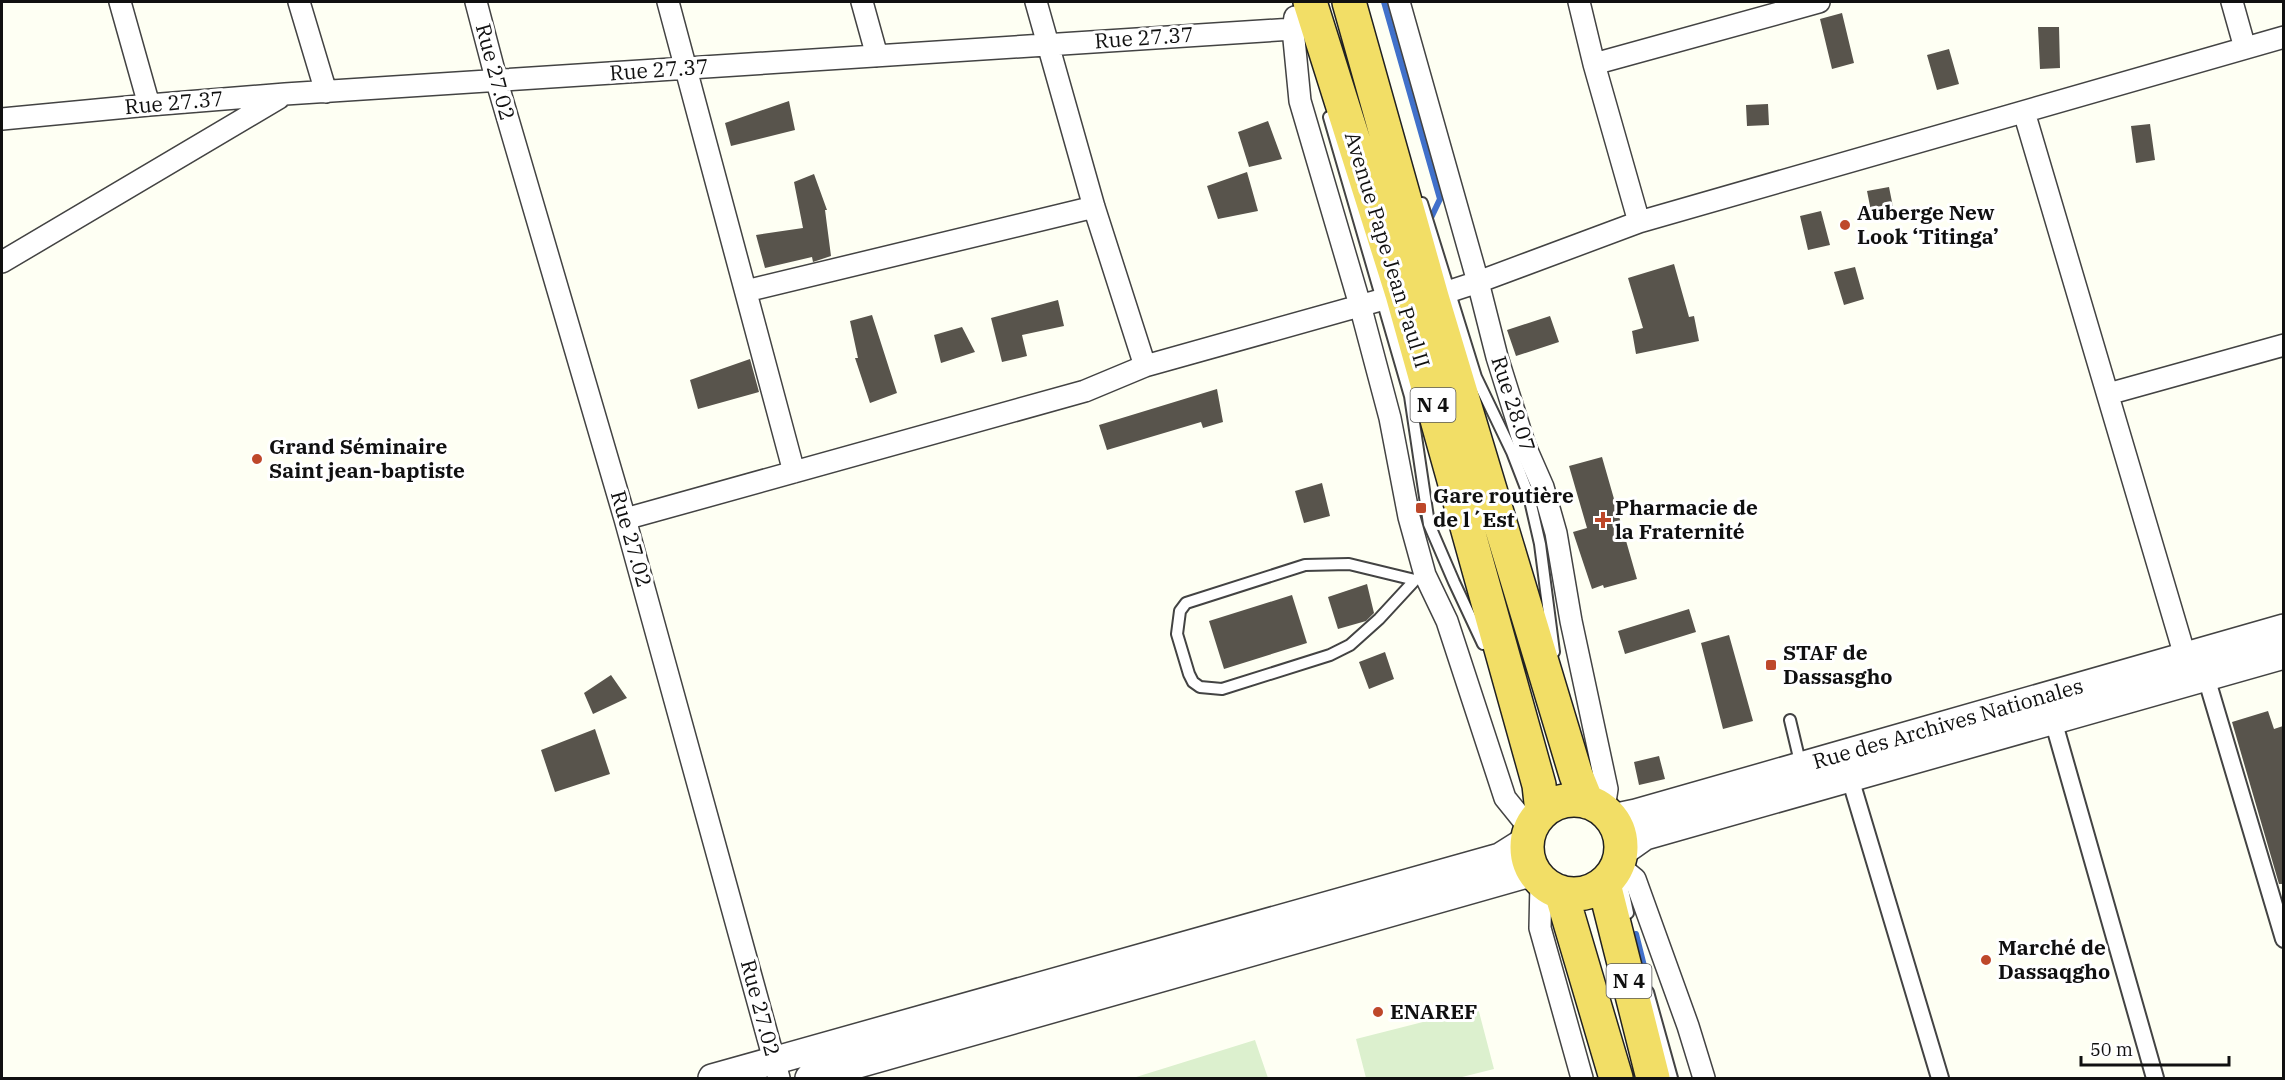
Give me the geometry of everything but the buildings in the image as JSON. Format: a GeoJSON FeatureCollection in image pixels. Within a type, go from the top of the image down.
{"type":"FeatureCollection","features":[{"type":"Feature","properties":{"kind":"highway","name":"Avenue Pape Jean Paul II"},"geometry":{"type":"LineString","coordinates":[[1350,2],[1416,295],[1539,784],[1527,851],[1547,883],[1616,1078]]}},
{"type":"Feature","properties":{"kind":"highway","name":"Avenue Pape Jean Paul II"},"geometry":{"type":"LineString","coordinates":[[1304,14],[1416,295],[1576,774],[1620,832],[1614,867],[1653,1078]]}},
{"type":"Feature","properties":{"kind":"highway"},"geometry":{"type":"LineString","coordinates":[[1533,820],[1561,801],[1571,799],[1600,808]]}},
{"type":"Feature","properties":{"kind":"highway"},"geometry":{"type":"LineString","coordinates":[[1547,883],[1583,894],[1614,867]]}},
{"type":"Feature","properties":{"kind":"street"},"geometry":{"type":"LineString","coordinates":[[120,2],[148,105]]}},
{"type":"Feature","properties":{"kind":"street"},"geometry":{"type":"LineString","coordinates":[[299,2],[326,92]]}},
{"type":"Feature","properties":{"kind":"street","name":"Rue 27.02"},"geometry":{"type":"LineString","coordinates":[[476,2],[497,82],[625,519],[777,1070]]}},
{"type":"Feature","properties":{"kind":"street"},"geometry":{"type":"LineString","coordinates":[[668,2],[794,472]]}},
{"type":"Feature","properties":{"kind":"street"},"geometry":{"type":"LineString","coordinates":[[862,2],[877,56]]}},
{"type":"Feature","properties":{"kind":"street"},"geometry":{"type":"LineString","coordinates":[[1036,2],[1094,207],[1145,366]]}},
{"type":"Feature","properties":{"kind":"street","name":"Rue 28.07"},"geometry":{"type":"LineString","coordinates":[[1399,2],[1497,357],[1525,446],[1544,487],[1556,532],[1570,621],[1607,789],[1600,808]]}},
{"type":"Feature","properties":{"kind":"street"},"geometry":{"type":"LineString","coordinates":[[1579,2],[1594,64],[1640,222]]}},
{"type":"Feature","properties":{"kind":"street"},"geometry":{"type":"LineString","coordinates":[[1594,64],[1819,2]]}},
{"type":"Feature","properties":{"kind":"street"},"geometry":{"type":"LineString","coordinates":[[2232,2],[2245,48]]}},
{"type":"Feature","properties":{"kind":"street"},"geometry":{"type":"LineString","coordinates":[[712,1078],[777,1070],[1500,857],[1533,820],[1505,798],[1447,621],[1420,578],[1390,418],[1360,305],[1300,101],[1304,14]]}},
{"type":"Feature","properties":{"kind":"street","name":"Rue 27.37"},"geometry":{"type":"LineString","coordinates":[[2,119],[285,94],[497,82],[1047,44],[1304,14]]}},
{"type":"Feature","properties":{"kind":"street"},"geometry":{"type":"LineString","coordinates":[[625,519],[1085,391],[1145,366],[1360,305],[1478,282],[1640,222],[2283,37]]}},
{"type":"Feature","properties":{"kind":"street"},"geometry":{"type":"LineString","coordinates":[[2,262],[285,94]]}},
{"type":"Feature","properties":{"kind":"street"},"geometry":{"type":"LineString","coordinates":[[2024,112],[2185,657]]}},
{"type":"Feature","properties":{"kind":"street"},"geometry":{"type":"LineString","coordinates":[[746,291],[1094,207]]}},
{"type":"Feature","properties":{"kind":"street"},"geometry":{"type":"LineString","coordinates":[[2108,394],[2283,345]]}},
{"type":"Feature","properties":{"kind":"street","name":"Rue des Archives Nationales"},"geometry":{"type":"LineString","coordinates":[[1600,808],[1801,766],[2283,628]]}},
{"type":"Feature","properties":{"kind":"street","name":"Rue des Archives Nationales"},"geometry":{"type":"LineString","coordinates":[[1614,867],[1646,836],[2283,655]]}},
{"type":"Feature","properties":{"kind":"street"},"geometry":{"type":"LineString","coordinates":[[2206,677],[2283,939]]}},
{"type":"Feature","properties":{"kind":"street"},"geometry":{"type":"LineString","coordinates":[[2053,720],[2155,1078]]}},
{"type":"Feature","properties":{"kind":"street"},"geometry":{"type":"LineString","coordinates":[[1850,778],[1940,1078]]}},
{"type":"Feature","properties":{"kind":"street"},"geometry":{"type":"LineString","coordinates":[[1614,867],[1635,879],[1688,1026],[1704,1078]]}},
{"type":"Feature","properties":{"kind":"street"},"geometry":{"type":"LineString","coordinates":[[808,1078],[1507,878],[1547,883],[1540,928],[1582,1078]]}},
{"type":"Feature","properties":{"kind":"lane"},"geometry":{"type":"LineString","coordinates":[[1350,2],[1382,77]]}},
{"type":"Feature","properties":{"kind":"lane"},"geometry":{"type":"LineString","coordinates":[[1304,14],[1316,58]]}},
{"type":"Feature","properties":{"kind":"lane"},"geometry":{"type":"LineString","coordinates":[[1325,102],[1416,295],[1476,377],[1512,452],[1529,496],[1540,544],[1556,662]]}},
{"type":"Feature","properties":{"kind":"lane"},"geometry":{"type":"LineString","coordinates":[[1418,190],[1416,295],[1410,396],[1429,524],[1454,582],[1481,635],[1488,658]]}},
{"type":"Feature","properties":{"kind":"lane"},"geometry":{"type":"LineString","coordinates":[[1349,564],[1420,578],[1367,631],[1350,645],[1330,655],[1222,689],[1200,687],[1193,682],[1189,674],[1177,634],[1180,611],[1186,603],[1305,565],[1349,564]]}},
{"type":"Feature","properties":{"kind":"lane"},"geometry":{"type":"LineString","coordinates":[[1790,720],[1801,766]]}},
{"type":"Feature","properties":{"kind":"lane"},"geometry":{"type":"LineString","coordinates":[[1574,727],[1600,808]]}},
{"type":"Feature","properties":{"kind":"lane"},"geometry":{"type":"LineString","coordinates":[[1614,867],[1630,923]]}},
{"type":"Feature","properties":{"kind":"lane"},"geometry":{"type":"LineString","coordinates":[[1547,883],[1606,1078]]}},
{"type":"Feature","properties":{"kind":"lane"},"geometry":{"type":"LineString","coordinates":[[1644,979],[1672,1078]]}},
{"type":"Feature","properties":{"kind":"green space"},"geometry":{"type":"Polygon","coordinates":[[[1478,1008],[1494,1069],[1458,1078],[1366,1078],[1356,1039],[1478,1008]]]}},
{"type":"Feature","properties":{"kind":"green space"},"geometry":{"type":"Polygon","coordinates":[[[1255,1040],[1268,1078],[1133,1078],[1255,1040]]]}},
{"type":"Feature","properties":{"kind":"waterway"},"geometry":{"type":"LineString","coordinates":[[1384,2],[1440,199],[1429,222]]}},
{"type":"Feature","properties":{"kind":"waterway"},"geometry":{"type":"LineString","coordinates":[[1636,934],[1651,994]]}},
{"type":"Feature","properties":{"kind":"place","name":"Auberge New Look ‘Titinga’"},"geometry":{"type":"Point","coordinates":[1845,225]}},
{"type":"Feature","properties":{"kind":"place","name":"Grand Séminaire Saint jean-baptiste"},"geometry":{"type":"Point","coordinates":[257,459]}},
{"type":"Feature","properties":{"kind":"place","name":"Gare routière de l´Est"},"geometry":{"type":"Point","coordinates":[1421,508]}},
{"type":"Feature","properties":{"kind":"place","name":"Pharmacie de la Fraternité"},"geometry":{"type":"Point","coordinates":[1603,520]}},
{"type":"Feature","properties":{"kind":"place","name":"STAF de Dassasgho"},"geometry":{"type":"Point","coordinates":[1771,665]}},
{"type":"Feature","properties":{"kind":"place","name":"Marché de Dassaqgho"},"geometry":{"type":"Point","coordinates":[1986,960]}},
{"type":"Feature","properties":{"kind":"place","name":"ENAREF"},"geometry":{"type":"Point","coordinates":[1378,1012]}}]}
